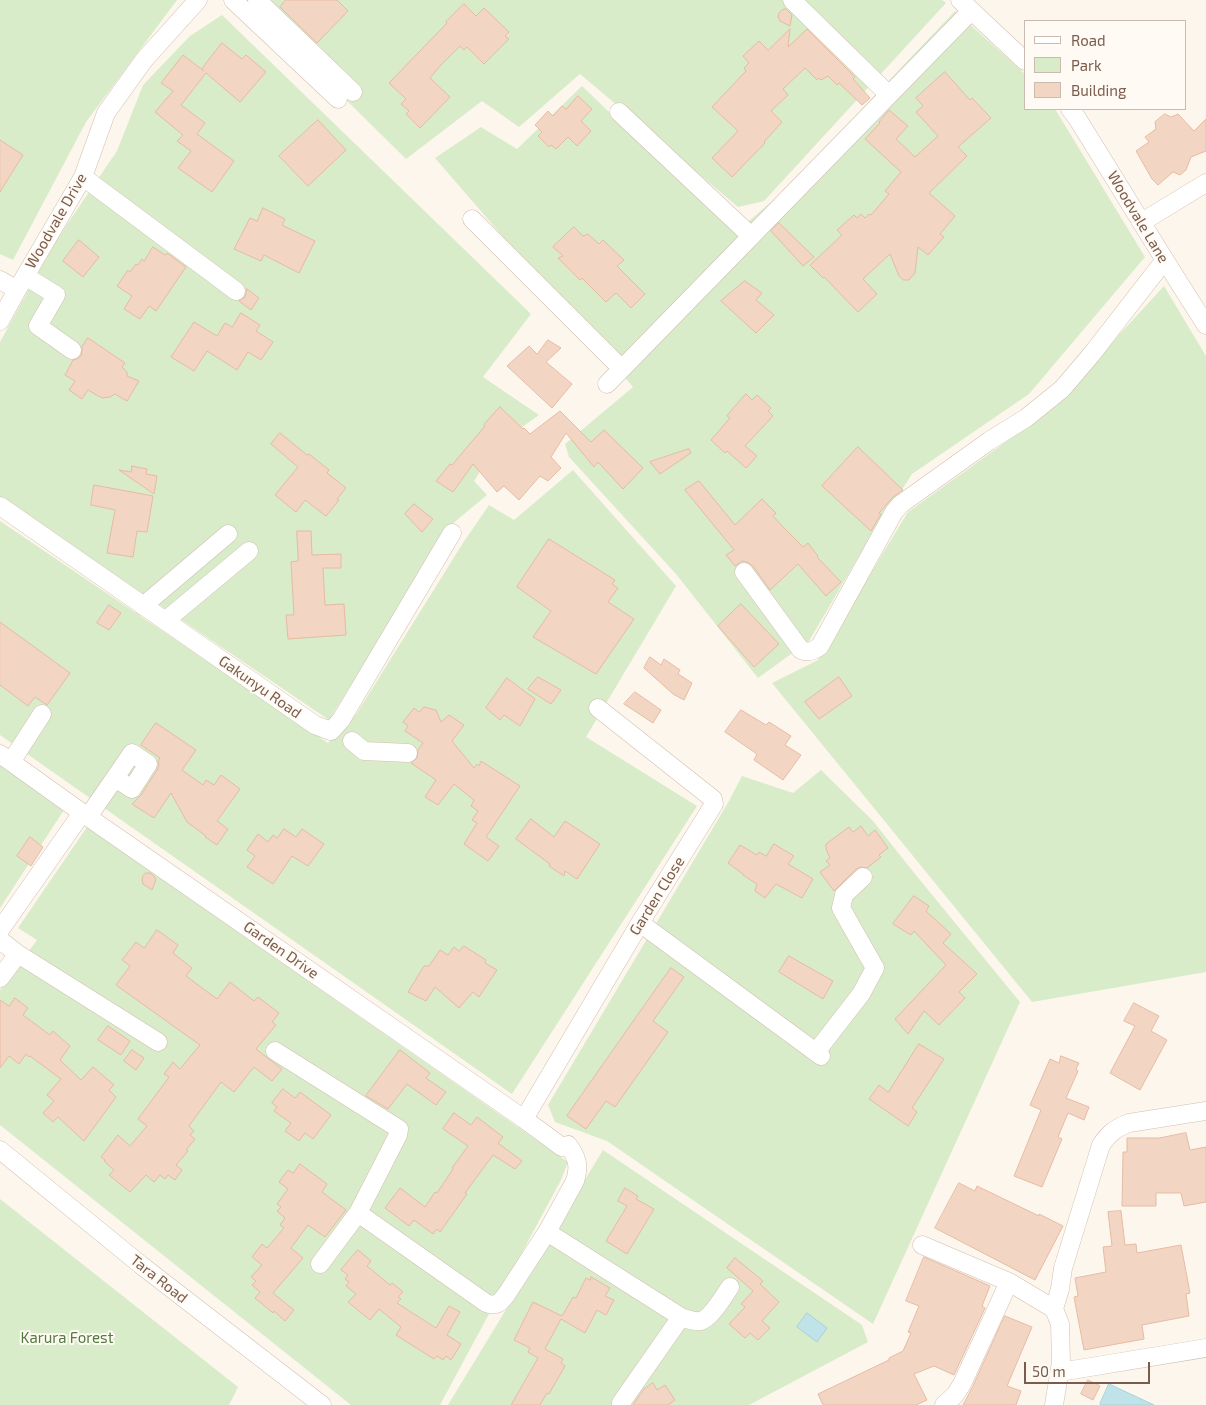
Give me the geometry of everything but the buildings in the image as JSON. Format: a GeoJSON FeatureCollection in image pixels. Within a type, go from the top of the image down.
{"type":"FeatureCollection","features":[{"type":"Feature","properties":{"kind":"street","name":"Woodvale Drive"},"geometry":{"type":"LineString","coordinates":[[0,321],[83,177],[106,113],[144,60],[198,0]]}},
{"type":"Feature","properties":{"kind":"street"},"geometry":{"type":"LineString","coordinates":[[233,0],[345,95],[257,0]]}},
{"type":"Feature","properties":{"kind":"street"},"geometry":{"type":"LineString","coordinates":[[792,0],[888,95]]}},
{"type":"Feature","properties":{"kind":"street"},"geometry":{"type":"LineString","coordinates":[[607,384],[888,95],[965,5],[1024,60]]}},
{"type":"Feature","properties":{"kind":"street","name":"Woodvale Lane"},"geometry":{"type":"LineString","coordinates":[[1071,110],[1206,325]]}},
{"type":"Feature","properties":{"kind":"street"},"geometry":{"type":"LineString","coordinates":[[619,112],[751,236]]}},
{"type":"Feature","properties":{"kind":"street"},"geometry":{"type":"LineString","coordinates":[[83,177],[236,291]]}},
{"type":"Feature","properties":{"kind":"street"},"geometry":{"type":"LineString","coordinates":[[1142,222],[1206,183]]}},
{"type":"Feature","properties":{"kind":"street"},"geometry":{"type":"LineString","coordinates":[[472,219],[622,368]]}},
{"type":"Feature","properties":{"kind":"street"},"geometry":{"type":"LineString","coordinates":[[744,572],[801,650],[806,652],[814,651],[820,646],[894,512],[902,504],[989,441],[1026,418],[1062,389],[1164,261]]}},
{"type":"Feature","properties":{"kind":"street"},"geometry":{"type":"LineString","coordinates":[[0,280],[21,283],[56,295],[38,326],[72,350]]}},
{"type":"Feature","properties":{"kind":"street","name":"Gakunyu Road"},"geometry":{"type":"LineString","coordinates":[[0,506],[315,725],[343,734],[364,751],[408,753]]}},
{"type":"Feature","properties":{"kind":"street"},"geometry":{"type":"LineString","coordinates":[[343,734],[346,711],[452,533]]}},
{"type":"Feature","properties":{"kind":"street"},"geometry":{"type":"LineString","coordinates":[[143,606],[228,534]]}},
{"type":"Feature","properties":{"kind":"street"},"geometry":{"type":"LineString","coordinates":[[165,621],[249,551]]}},
{"type":"Feature","properties":{"kind":"street","name":"Garden Close"},"geometry":{"type":"LineString","coordinates":[[524,1119],[640,923],[714,806],[713,799],[598,708]]}},
{"type":"Feature","properties":{"kind":"street"},"geometry":{"type":"LineString","coordinates":[[5,758],[42,714]]}},
{"type":"Feature","properties":{"kind":"street","name":"Garden Drive"},"geometry":{"type":"LineString","coordinates":[[5,758],[562,1147],[568,1145],[574,1153],[578,1165],[578,1173],[547,1232]]}},
{"type":"Feature","properties":{"kind":"street"},"geometry":{"type":"LineString","coordinates":[[0,930],[85,815],[115,778]]}},
{"type":"Feature","properties":{"kind":"street"},"geometry":{"type":"LineString","coordinates":[[640,923],[819,1054],[861,994],[875,968],[841,908],[844,895],[863,877]]}},
{"type":"Feature","properties":{"kind":"street"},"geometry":{"type":"LineString","coordinates":[[0,940],[18,954],[158,1042]]}},
{"type":"Feature","properties":{"kind":"street"},"geometry":{"type":"LineString","coordinates":[[0,978],[18,954]]}},
{"type":"Feature","properties":{"kind":"street"},"geometry":{"type":"LineString","coordinates":[[275,1051],[399,1130],[358,1213],[320,1264]]}},
{"type":"Feature","properties":{"kind":"street"},"geometry":{"type":"LineString","coordinates":[[1054,1309],[1060,1289],[1063,1268],[1096,1158],[1101,1145],[1109,1134],[1118,1127],[1129,1123],[1206,1111]]}},
{"type":"Feature","properties":{"kind":"street","name":"Tara Road"},"geometry":{"type":"LineString","coordinates":[[0,1150],[141,1265],[322,1405]]}},
{"type":"Feature","properties":{"kind":"street"},"geometry":{"type":"LineString","coordinates":[[358,1213],[491,1305],[498,1304],[506,1295],[547,1232],[681,1317],[693,1321],[702,1320],[710,1314],[730,1287]]}},
{"type":"Feature","properties":{"kind":"street"},"geometry":{"type":"LineString","coordinates":[[922,1245],[1009,1282],[1054,1309],[1060,1324],[1061,1362],[1054,1405]]}},
{"type":"Feature","properties":{"kind":"street"},"geometry":{"type":"LineString","coordinates":[[944,1405],[955,1395],[962,1384],[1009,1282]]}},
{"type":"Feature","properties":{"kind":"street"},"geometry":{"type":"LineString","coordinates":[[621,1405],[681,1317]]}},
{"type":"Feature","properties":{"kind":"street"},"geometry":{"type":"LineString","coordinates":[[1060,1372],[1206,1348]]}},
{"type":"Feature","properties":{"kind":"green space"},"geometry":{"type":"Polygon","coordinates":[[[0,0],[177,0],[86,122],[13,260],[0,254],[0,0]]]}},
{"type":"Feature","properties":{"kind":"green space"},"geometry":{"type":"Polygon","coordinates":[[[245,0],[942,0],[946,3],[764,201],[738,207],[580,74],[519,127],[482,101],[406,159],[245,0]]]}},
{"type":"Feature","properties":{"kind":"green space"},"geometry":{"type":"Polygon","coordinates":[[[955,11],[1024,73],[1024,110],[1056,110],[1145,257],[1029,394],[912,474],[859,556],[809,641],[758,678],[676,574],[569,457],[565,444],[633,387],[435,158],[481,127],[517,149],[582,86],[735,233],[784,191],[955,11]]]}},
{"type":"Feature","properties":{"kind":"green space"},"geometry":{"type":"Polygon","coordinates":[[[222,15],[531,314],[483,377],[539,415],[497,445],[474,481],[487,495],[451,525],[329,720],[0,497],[0,342],[53,245],[117,151],[143,85],[190,36],[222,15]]]}},
{"type":"Feature","properties":{"kind":"green space"},"geometry":{"type":"Polygon","coordinates":[[[1164,286],[1206,356],[1206,972],[1032,1002],[772,683],[818,660],[908,512],[1049,411],[1164,286]]]}},
{"type":"Feature","properties":{"kind":"green space"},"geometry":{"type":"Polygon","coordinates":[[[573,470],[676,586],[586,737],[697,806],[512,1094],[0,735],[0,521],[328,743],[357,713],[463,543],[489,505],[514,520],[573,470]]]}},
{"type":"Feature","properties":{"kind":"green space"},"geometry":{"type":"Polygon","coordinates":[[[0,765],[64,810],[0,908],[0,765]]]}},
{"type":"Feature","properties":{"kind":"green space"},"geometry":{"type":"Polygon","coordinates":[[[821,770],[873,821],[1020,1002],[873,1324],[607,1141],[555,1122],[548,1105],[729,801],[742,776],[793,793],[821,770]]]}},
{"type":"Feature","properties":{"kind":"green space"},"geometry":{"type":"Polygon","coordinates":[[[87,827],[568,1162],[561,1180],[440,1405],[351,1405],[0,1125],[0,990],[37,940],[18,928],[87,827]]]}},
{"type":"Feature","properties":{"kind":"green space"},"geometry":{"type":"Polygon","coordinates":[[[603,1150],[862,1325],[868,1342],[749,1405],[448,1405],[603,1150]]]}},
{"type":"Feature","properties":{"kind":"green space","name":"Karura Forest"},"geometry":{"type":"Polygon","coordinates":[[[0,1199],[238,1387],[229,1405],[0,1405],[0,1199]]]}},
{"type":"Feature","properties":{"kind":"water"},"geometry":{"type":"Polygon","coordinates":[[[807,1313],[827,1328],[817,1342],[797,1327],[807,1313]]]}},
{"type":"Feature","properties":{"kind":"water"},"geometry":{"type":"Polygon","coordinates":[[[1109,1384],[1154,1405],[1101,1405],[1109,1384]]]}}]}
